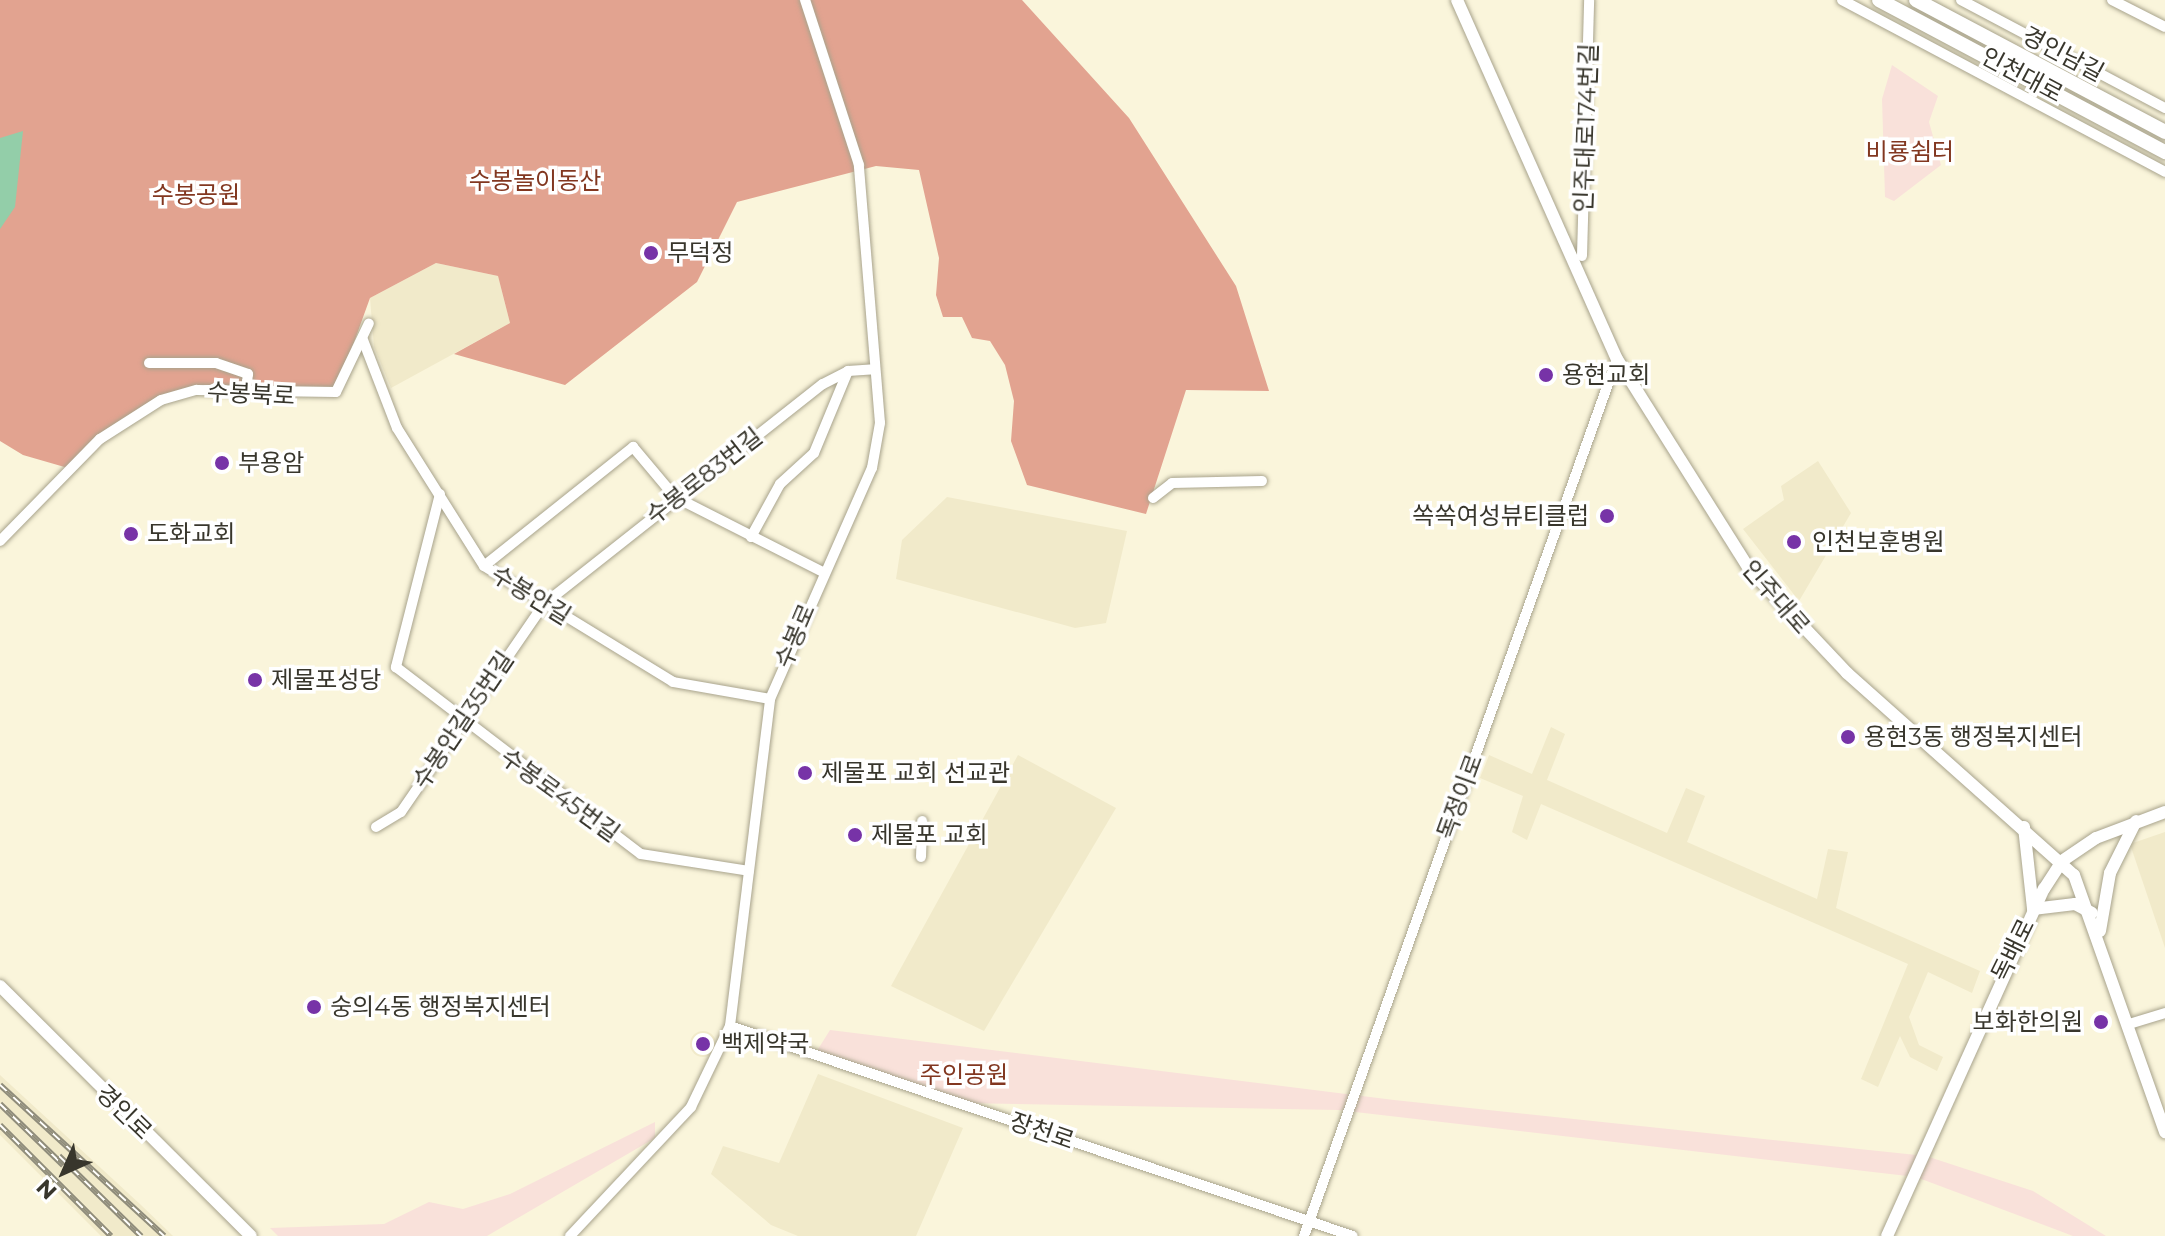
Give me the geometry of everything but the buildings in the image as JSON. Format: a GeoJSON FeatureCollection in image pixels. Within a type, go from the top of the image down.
{"type":"FeatureCollection","features":[{"type":"Feature","properties":{"kind":"highway","name":"인천대로"},"geometry":{"type":"LineString","coordinates":[[1879,0],[2165,152]]}},
{"type":"Feature","properties":{"kind":"highway","name":"인천대로"},"geometry":{"type":"LineString","coordinates":[[1916,0],[2165,132]]}},
{"type":"Feature","properties":{"kind":"main road","name":"인주대로"},"geometry":{"type":"LineString","coordinates":[[1457,0],[1576,256],[1578,277],[1617,359],[1749,569],[1788,616],[2062,861],[2092,913],[2165,1132]]}},
{"type":"Feature","properties":{"kind":"main road"},"geometry":{"type":"LineString","coordinates":[[2062,861],[2136,821],[2164,815]]}},
{"type":"Feature","properties":{"kind":"main road"},"geometry":{"type":"LineString","coordinates":[[2099,934],[2110,873],[2136,821]]}},
{"type":"Feature","properties":{"kind":"main road"},"geometry":{"type":"LineString","coordinates":[[2024,826],[2033,909],[2063,903],[2092,913]]}},
{"type":"Feature","properties":{"kind":"main road","name":"독배로"},"geometry":{"type":"LineString","coordinates":[[1887,1236],[2033,909],[2062,861]]}},
{"type":"Feature","properties":{"kind":"main road","name":"경인로"},"geometry":{"type":"LineString","coordinates":[[0,986],[251,1236]]}},
{"type":"Feature","properties":{"kind":"street","name":"수봉로"},"geometry":{"type":"LineString","coordinates":[[570,1236],[691,1107],[730,1026],[770,699],[823,572],[872,468],[880,423],[859,165],[805,0]]}},
{"type":"Feature","properties":{"kind":"street","name":"인주대로174번길"},"geometry":{"type":"LineString","coordinates":[[1576,256],[1589,0]]}},
{"type":"Feature","properties":{"kind":"street"},"geometry":{"type":"LineString","coordinates":[[1842,0],[2165,172]]}},
{"type":"Feature","properties":{"kind":"street","name":"경인남길"},"geometry":{"type":"LineString","coordinates":[[1961,0],[2165,108]]}},
{"type":"Feature","properties":{"kind":"street"},"geometry":{"type":"LineString","coordinates":[[2112,0],[2165,27]]}},
{"type":"Feature","properties":{"kind":"street","name":"수봉북로"},"geometry":{"type":"LineString","coordinates":[[0,541],[100,439],[161,400],[197,390],[336,392],[369,323]]}},
{"type":"Feature","properties":{"kind":"street","name":"수봉안길"},"geometry":{"type":"LineString","coordinates":[[363,340],[397,428],[484,566],[673,682],[770,699]]}},
{"type":"Feature","properties":{"kind":"street","name":"독정이로"},"geometry":{"type":"LineString","coordinates":[[1304,1236],[1617,359]]}},
{"type":"Feature","properties":{"kind":"street"},"geometry":{"type":"LineString","coordinates":[[149,363],[216,363],[248,374],[246,391]]}},
{"type":"Feature","properties":{"kind":"street"},"geometry":{"type":"LineString","coordinates":[[751,537],[780,484],[814,453],[848,371],[874,369]]}},
{"type":"Feature","properties":{"kind":"street","name":"수봉로83번길"},"geometry":{"type":"LineString","coordinates":[[544,604],[675,497],[848,371]]}},
{"type":"Feature","properties":{"kind":"street"},"geometry":{"type":"LineString","coordinates":[[484,566],[633,447],[675,497],[823,572]]}},
{"type":"Feature","properties":{"kind":"street"},"geometry":{"type":"LineString","coordinates":[[1153,498],[1172,483],[1262,481]]}},
{"type":"Feature","properties":{"kind":"street","name":"수봉로45번길"},"geometry":{"type":"LineString","coordinates":[[440,494],[396,667],[461,720],[641,854],[749,871]]}},
{"type":"Feature","properties":{"kind":"street","name":"수봉안길35번길"},"geometry":{"type":"LineString","coordinates":[[376,827],[401,812],[461,720],[544,604]]}},
{"type":"Feature","properties":{"kind":"street"},"geometry":{"type":"LineString","coordinates":[[921,857],[922,821]]}},
{"type":"Feature","properties":{"kind":"street"},"geometry":{"type":"LineString","coordinates":[[2129,1024],[2165,1013]]}},
{"type":"Feature","properties":{"kind":"street","name":"장천로"},"geometry":{"type":"LineString","coordinates":[[730,1026],[1353,1236]]}},
{"type":"Feature","properties":{"kind":"shaded area"},"geometry":{"type":"Polygon","coordinates":[[[23,131],[15,207],[0,229],[0,138],[23,131]]]}},
{"type":"Feature","properties":{"kind":"shaded area"},"geometry":{"type":"Polygon","coordinates":[[[436,263],[498,276],[510,323],[391,388],[374,347],[370,298],[436,263]]]}},
{"type":"Feature","properties":{"kind":"shaded area","name":"인천보훈병원"},"geometry":{"type":"Polygon","coordinates":[[[1818,461],[1851,513],[1799,601],[1743,529],[1784,500],[1781,486],[1818,461]]]}},
{"type":"Feature","properties":{"kind":"shaded area"},"geometry":{"type":"Polygon","coordinates":[[[947,497],[1127,531],[1106,623],[1075,628],[896,579],[902,540],[947,497]]]}},
{"type":"Feature","properties":{"kind":"shaded area"},"geometry":{"type":"Polygon","coordinates":[[[1551,727],[1565,734],[1547,780],[1667,833],[1686,788],[1705,796],[1687,842],[1817,899],[1828,849],[1848,852],[1836,908],[1980,971],[1972,993],[1928,972],[1909,1017],[1919,1045],[1943,1057],[1937,1071],[1910,1057],[1900,1036],[1878,1087],[1861,1079],[1908,964],[1541,804],[1527,840],[1512,832],[1523,796],[1480,778],[1489,755],[1532,774],[1551,727]]]}},
{"type":"Feature","properties":{"kind":"shaded area"},"geometry":{"type":"Polygon","coordinates":[[[1018,755],[1116,808],[984,1031],[891,986],[1018,755]]]}},
{"type":"Feature","properties":{"kind":"shaded area"},"geometry":{"type":"Polygon","coordinates":[[[2165,832],[2165,948],[2130,844],[2165,832]]]}},
{"type":"Feature","properties":{"kind":"shaded area","name":"백제약국"},"geometry":{"type":"Polygon","coordinates":[[[703,1031],[712,1035],[716,1044],[712,1053],[703,1057],[694,1053],[690,1044],[694,1035],[703,1031]]]}},
{"type":"Feature","properties":{"kind":"shaded area"},"geometry":{"type":"Polygon","coordinates":[[[818,1074],[963,1128],[916,1236],[798,1236],[771,1225],[711,1174],[723,1146],[779,1163],[818,1074]]]}},
{"type":"Feature","properties":{"kind":"shaded area"},"geometry":{"type":"Polygon","coordinates":[[[0,1075],[173,1236],[101,1236],[0,1135],[0,1075]]]}},
{"type":"Feature","properties":{"kind":"green space","name":"수봉공원"},"geometry":{"type":"Polygon","coordinates":[[[0,0],[1022,0],[1129,118],[1236,286],[1269,391],[1186,390],[1146,514],[1027,485],[1011,441],[1014,401],[1005,365],[990,341],[972,338],[962,317],[943,317],[936,295],[939,258],[919,170],[876,166],[737,202],[697,282],[565,385],[454,354],[510,323],[498,276],[436,263],[370,298],[336,392],[197,390],[161,400],[68,468],[23,455],[0,441],[0,0]]]}},
{"type":"Feature","properties":{"kind":"green space","name":"비룡쉼터"},"geometry":{"type":"Polygon","coordinates":[[[1892,65],[1938,96],[1929,122],[1941,165],[1894,201],[1885,197],[1882,99],[1892,65]]]}},
{"type":"Feature","properties":{"kind":"green space","name":"주인공원"},"geometry":{"type":"Polygon","coordinates":[[[830,1030],[1394,1100],[1926,1156],[2033,1191],[2106,1236],[2073,1236],[1916,1177],[1338,1110],[960,1103],[815,1054],[830,1030]]]}},
{"type":"Feature","properties":{"kind":"green space"},"geometry":{"type":"Polygon","coordinates":[[[655,1122],[655,1138],[487,1236],[278,1236],[270,1228],[384,1224],[429,1202],[463,1209],[510,1194],[655,1122]]]}},
{"type":"Feature","properties":{"kind":"railway"},"geometry":{"type":"LineString","coordinates":[[0,1085],[164,1236]]}},
{"type":"Feature","properties":{"kind":"railway"},"geometry":{"type":"LineString","coordinates":[[0,1104],[63,1165]]}},
{"type":"Feature","properties":{"kind":"railway"},"geometry":{"type":"LineString","coordinates":[[0,1125],[111,1236]]}},
{"type":"Feature","properties":{"kind":"railway"},"geometry":{"type":"LineString","coordinates":[[59,1156],[141,1236]]}},
{"type":"Feature","properties":{"kind":"place","name":"무덕정"},"geometry":{"type":"Point","coordinates":[651,253]}},
{"type":"Feature","properties":{"kind":"place","name":"용현교회"},"geometry":{"type":"Point","coordinates":[1546,375]}},
{"type":"Feature","properties":{"kind":"place","name":"부용암"},"geometry":{"type":"Point","coordinates":[222,463]}},
{"type":"Feature","properties":{"kind":"place","name":"쏙쏙여성뷰티클럽"},"geometry":{"type":"Point","coordinates":[1607,516]}},
{"type":"Feature","properties":{"kind":"place","name":"도화교회"},"geometry":{"type":"Point","coordinates":[131,534]}},
{"type":"Feature","properties":{"kind":"place","name":"인천보훈병원"},"geometry":{"type":"Point","coordinates":[1794,542]}},
{"type":"Feature","properties":{"kind":"place","name":"제물포성당"},"geometry":{"type":"Point","coordinates":[255,680]}},
{"type":"Feature","properties":{"kind":"place","name":"용현3동 행정복지센터"},"geometry":{"type":"Point","coordinates":[1848,737]}},
{"type":"Feature","properties":{"kind":"place","name":"제물포 교회 선교관"},"geometry":{"type":"Point","coordinates":[805,773]}},
{"type":"Feature","properties":{"kind":"place","name":"제물포 교회"},"geometry":{"type":"Point","coordinates":[855,835]}},
{"type":"Feature","properties":{"kind":"place","name":"숭의4동 행정복지센터"},"geometry":{"type":"Point","coordinates":[314,1007]}},
{"type":"Feature","properties":{"kind":"place","name":"보화한의원"},"geometry":{"type":"Point","coordinates":[2101,1022]}},
{"type":"Feature","properties":{"kind":"place","name":"백제약국"},"geometry":{"type":"Point","coordinates":[703,1044]}},
{"type":"Feature","properties":{"kind":"park label","name":"수봉놀이동산"},"geometry":{"type":"Point","coordinates":[535,181]}}]}
